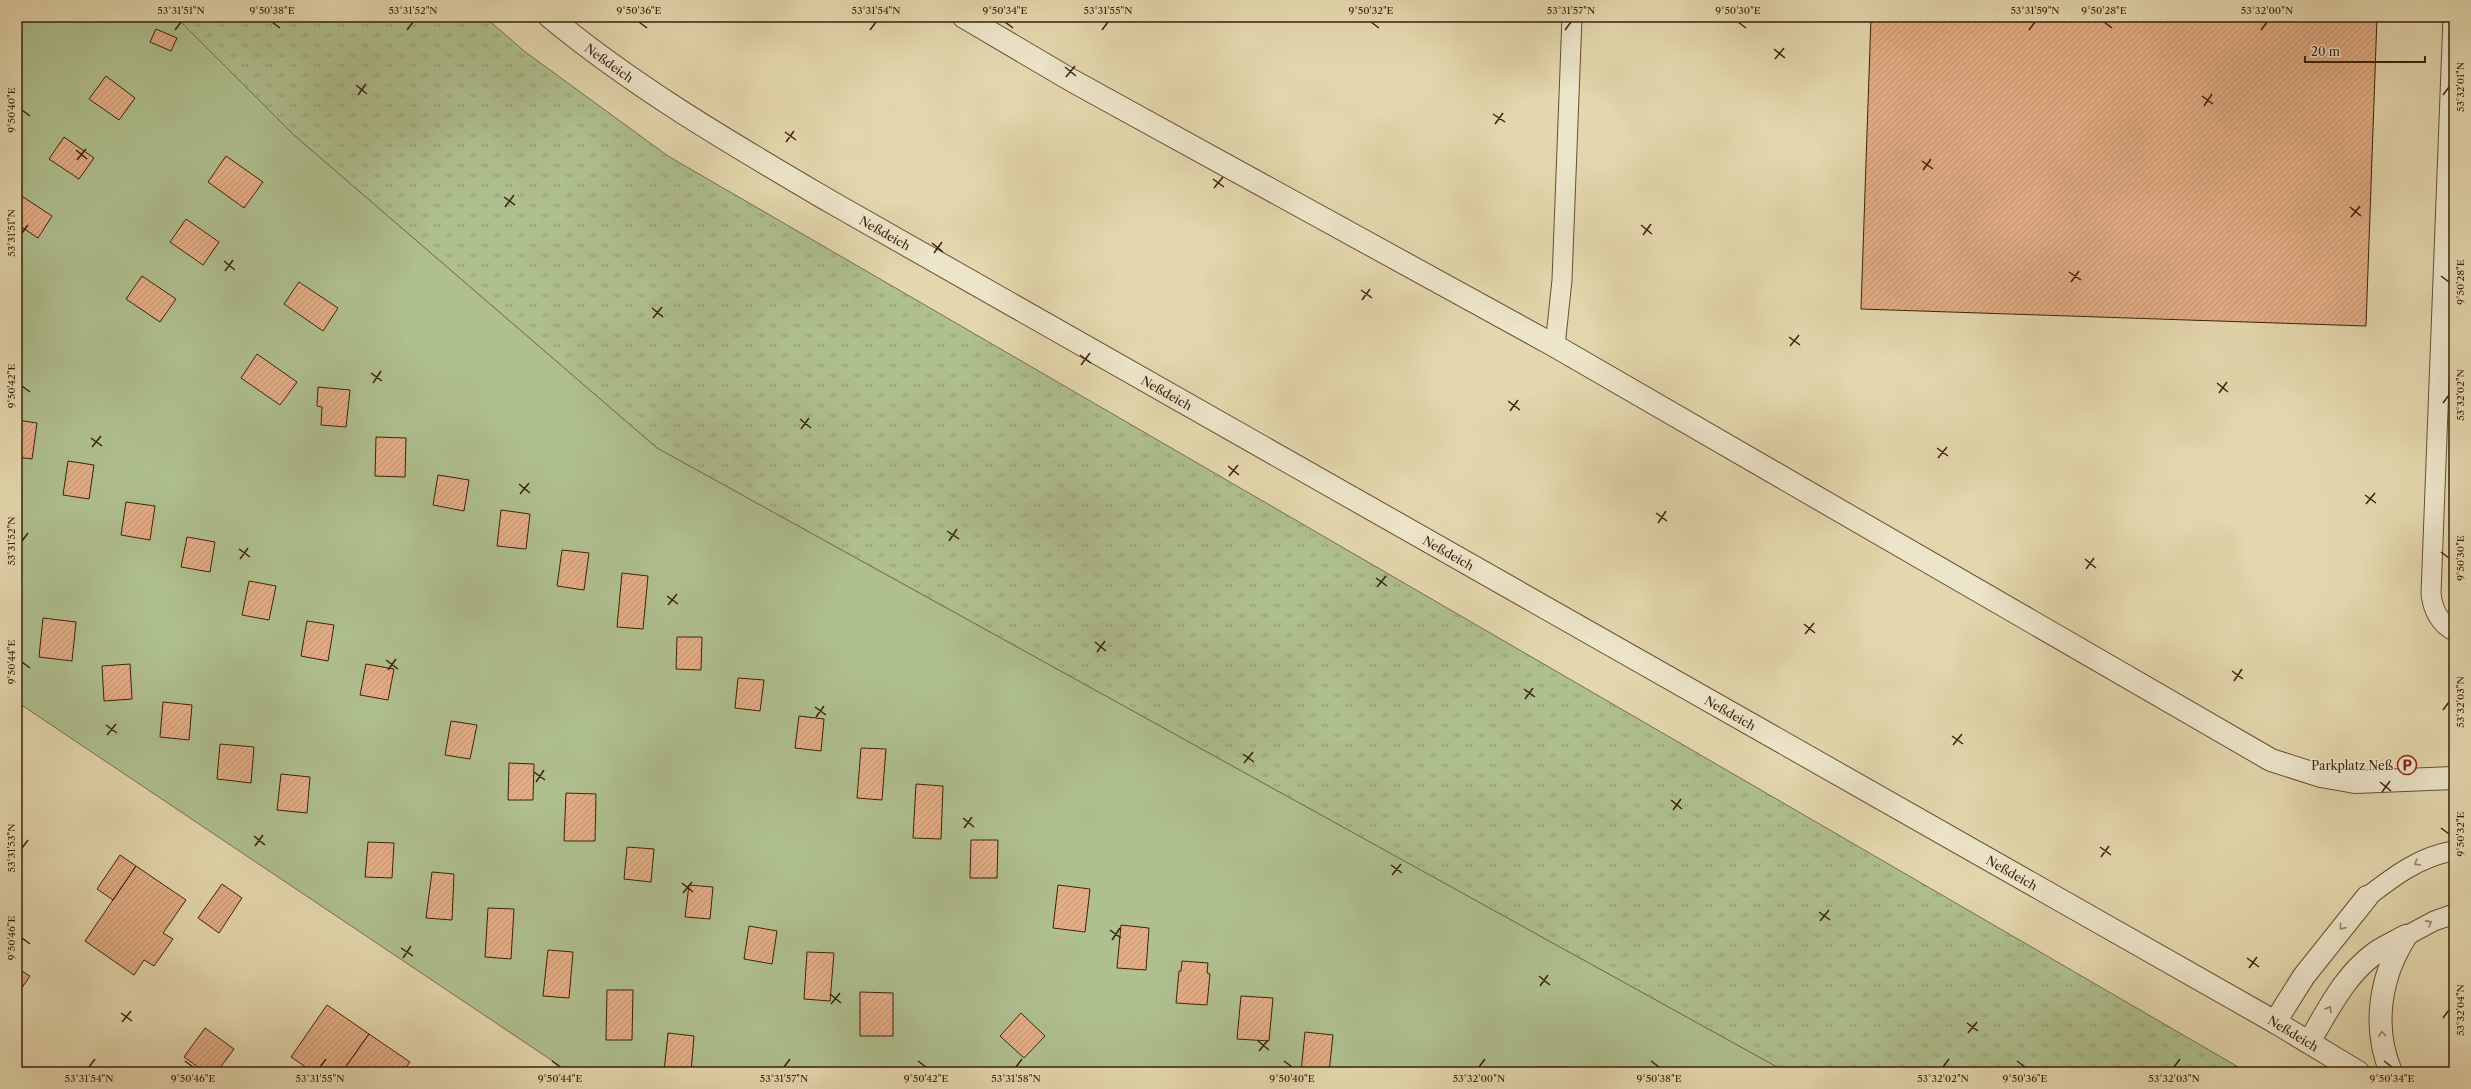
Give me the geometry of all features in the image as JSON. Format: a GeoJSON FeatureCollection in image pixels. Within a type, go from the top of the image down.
{"type":"FeatureCollection","features":[{"type":"Feature","properties":{"kind":"street","name":"Neßdeich"},"geometry":{"type":"LineString","coordinates":[[550,17],[618,71],[673,108],[831,202],[2275,1022],[2358,1072]]}},
{"type":"Feature","properties":{"kind":"street"},"geometry":{"type":"LineString","coordinates":[[964,17],[1070,80],[1555,346],[2271,760],[2321,776],[2355,782],[2454,778]]}},
{"type":"Feature","properties":{"kind":"street"},"geometry":{"type":"LineString","coordinates":[[2275,1022],[2304,976],[2367,897]]}},
{"type":"Feature","properties":{"kind":"street"},"geometry":{"type":"LineString","coordinates":[[2309,1042],[2337,996],[2356,969],[2374,954],[2406,936]]}},
{"type":"Feature","properties":{"kind":"street"},"geometry":{"type":"LineString","coordinates":[[2391,1072],[2381,1029],[2383,990],[2388,969],[2406,936]]}},
{"type":"Feature","properties":{"kind":"lane"},"geometry":{"type":"LineString","coordinates":[[1555,346],[1562,280],[1572,17]]}},
{"type":"Feature","properties":{"kind":"lane"},"geometry":{"type":"LineString","coordinates":[[2453,17],[2431,594],[2438,617],[2446,627],[2454,631]]}},
{"type":"Feature","properties":{"kind":"lane"},"geometry":{"type":"LineString","coordinates":[[2367,897],[2394,876],[2423,859],[2454,851]]}},
{"type":"Feature","properties":{"kind":"lane"},"geometry":{"type":"LineString","coordinates":[[2406,936],[2434,921],[2454,914]]}},
{"type":"Feature","properties":{"kind":"green space"},"geometry":{"type":"Polygon","coordinates":[[[17,17],[176,17],[295,136],[657,448],[1786,1072],[569,1072],[17,702],[17,17]]]}},
{"type":"Feature","properties":{"kind":"green space"},"geometry":{"type":"Polygon","coordinates":[[[176,17],[485,17],[524,51],[668,156],[2247,1072],[1786,1072],[657,448],[295,136],[176,17]]]}},
{"type":"Feature","properties":{"kind":"building"},"geometry":{"type":"Polygon","coordinates":[[[1871,17],[2377,17],[2366,326],[1861,309],[1871,17]]]}},
{"type":"Feature","properties":{"kind":"building"},"geometry":{"type":"Polygon","coordinates":[[[156,29],[177,38],[171,51],[150,42],[156,29]]]}},
{"type":"Feature","properties":{"kind":"building"},"geometry":{"type":"Polygon","coordinates":[[[106,76],[135,98],[119,120],[89,99],[106,76]]]}},
{"type":"Feature","properties":{"kind":"building"},"geometry":{"type":"Polygon","coordinates":[[[64,137],[94,158],[79,179],[49,159],[64,137]]]}},
{"type":"Feature","properties":{"kind":"building"},"geometry":{"type":"Polygon","coordinates":[[[226,156],[263,182],[244,208],[208,182],[226,156]]]}},
{"type":"Feature","properties":{"kind":"building"},"geometry":{"type":"Polygon","coordinates":[[[17,193],[52,216],[38,238],[17,224],[17,193]]]}},
{"type":"Feature","properties":{"kind":"building"},"geometry":{"type":"Polygon","coordinates":[[[186,219],[219,242],[203,265],[170,242],[186,219]]]}},
{"type":"Feature","properties":{"kind":"building"},"geometry":{"type":"Polygon","coordinates":[[[142,276],[176,299],[160,322],[126,299],[142,276]]]}},
{"type":"Feature","properties":{"kind":"building"},"geometry":{"type":"Polygon","coordinates":[[[299,282],[338,308],[323,331],[284,304],[299,282]]]}},
{"type":"Feature","properties":{"kind":"building"},"geometry":{"type":"Polygon","coordinates":[[[257,354],[297,382],[280,405],[241,378],[257,354]]]}},
{"type":"Feature","properties":{"kind":"building"},"geometry":{"type":"Polygon","coordinates":[[[318,387],[350,390],[346,427],[321,425],[322,407],[317,406],[318,387]]]}},
{"type":"Feature","properties":{"kind":"building"},"geometry":{"type":"Polygon","coordinates":[[[17,420],[37,423],[32,459],[17,457],[17,420]]]}},
{"type":"Feature","properties":{"kind":"building"},"geometry":{"type":"Polygon","coordinates":[[[376,437],[406,438],[405,477],[375,476],[376,437]]]}},
{"type":"Feature","properties":{"kind":"building"},"geometry":{"type":"Polygon","coordinates":[[[68,461],[94,465],[89,499],[63,495],[68,461]]]}},
{"type":"Feature","properties":{"kind":"building"},"geometry":{"type":"Polygon","coordinates":[[[438,475],[469,480],[464,511],[433,505],[438,475]]]}},
{"type":"Feature","properties":{"kind":"building"},"geometry":{"type":"Polygon","coordinates":[[[126,502],[155,506],[150,540],[121,535],[126,502]]]}},
{"type":"Feature","properties":{"kind":"building"},"geometry":{"type":"Polygon","coordinates":[[[501,510],[530,514],[526,549],[497,546],[501,510]]]}},
{"type":"Feature","properties":{"kind":"building"},"geometry":{"type":"Polygon","coordinates":[[[187,537],[215,542],[210,572],[181,567],[187,537]]]}},
{"type":"Feature","properties":{"kind":"building"},"geometry":{"type":"Polygon","coordinates":[[[562,550],[589,553],[584,590],[557,586],[562,550]]]}},
{"type":"Feature","properties":{"kind":"building"},"geometry":{"type":"Polygon","coordinates":[[[622,573],[648,576],[643,629],[617,627],[622,573]]]}},
{"type":"Feature","properties":{"kind":"building"},"geometry":{"type":"Polygon","coordinates":[[[249,581],[276,586],[269,620],[242,615],[249,581]]]}},
{"type":"Feature","properties":{"kind":"building"},"geometry":{"type":"Polygon","coordinates":[[[43,618],[76,622],[72,661],[39,657],[43,618]]]}},
{"type":"Feature","properties":{"kind":"building"},"geometry":{"type":"Polygon","coordinates":[[[307,621],[334,625],[328,661],[301,656],[307,621]]]}},
{"type":"Feature","properties":{"kind":"building"},"geometry":{"type":"Polygon","coordinates":[[[677,637],[702,637],[701,670],[676,669],[677,637]]]}},
{"type":"Feature","properties":{"kind":"building"},"geometry":{"type":"Polygon","coordinates":[[[130,664],[132,699],[104,701],[102,666],[130,664]]]}},
{"type":"Feature","properties":{"kind":"building"},"geometry":{"type":"Polygon","coordinates":[[[366,664],[394,669],[388,700],[360,695],[366,664]]]}},
{"type":"Feature","properties":{"kind":"building"},"geometry":{"type":"Polygon","coordinates":[[[738,678],[764,680],[760,711],[735,708],[738,678]]]}},
{"type":"Feature","properties":{"kind":"building"},"geometry":{"type":"Polygon","coordinates":[[[163,702],[192,705],[189,740],[160,737],[163,702]]]}},
{"type":"Feature","properties":{"kind":"building"},"geometry":{"type":"Polygon","coordinates":[[[799,716],[824,719],[821,751],[795,748],[799,716]]]}},
{"type":"Feature","properties":{"kind":"building"},"geometry":{"type":"Polygon","coordinates":[[[451,721],[477,725],[470,759],[445,755],[451,721]]]}},
{"type":"Feature","properties":{"kind":"building"},"geometry":{"type":"Polygon","coordinates":[[[220,744],[254,747],[251,783],[217,779],[220,744]]]}},
{"type":"Feature","properties":{"kind":"building"},"geometry":{"type":"Polygon","coordinates":[[[861,748],[886,749],[882,800],[857,798],[861,748]]]}},
{"type":"Feature","properties":{"kind":"building"},"geometry":{"type":"Polygon","coordinates":[[[509,763],[534,764],[533,800],[508,800],[509,763]]]}},
{"type":"Feature","properties":{"kind":"building"},"geometry":{"type":"Polygon","coordinates":[[[281,774],[310,777],[307,813],[277,810],[281,774]]]}},
{"type":"Feature","properties":{"kind":"building"},"geometry":{"type":"Polygon","coordinates":[[[916,784],[943,786],[941,839],[913,838],[916,784]]]}},
{"type":"Feature","properties":{"kind":"building"},"geometry":{"type":"Polygon","coordinates":[[[566,793],[596,794],[595,841],[564,841],[566,793]]]}},
{"type":"Feature","properties":{"kind":"building"},"geometry":{"type":"Polygon","coordinates":[[[971,840],[998,840],[997,878],[970,878],[971,840]]]}},
{"type":"Feature","properties":{"kind":"building"},"geometry":{"type":"Polygon","coordinates":[[[368,842],[394,843],[392,878],[365,877],[368,842]]]}},
{"type":"Feature","properties":{"kind":"building"},"geometry":{"type":"Polygon","coordinates":[[[627,847],[654,849],[651,882],[624,879],[627,847]]]}},
{"type":"Feature","properties":{"kind":"building"},"geometry":{"type":"Polygon","coordinates":[[[120,855],[136,866],[113,900],[97,889],[120,855]]]}},
{"type":"Feature","properties":{"kind":"building"},"geometry":{"type":"Polygon","coordinates":[[[136,866],[186,900],[163,933],[173,939],[154,966],[144,960],[134,975],[85,941],[136,866]]]}},
{"type":"Feature","properties":{"kind":"building"},"geometry":{"type":"Polygon","coordinates":[[[432,872],[454,874],[452,920],[426,918],[432,872]]]}},
{"type":"Feature","properties":{"kind":"building"},"geometry":{"type":"Polygon","coordinates":[[[222,884],[242,898],[219,933],[198,918],[222,884]]]}},
{"type":"Feature","properties":{"kind":"building"},"geometry":{"type":"Polygon","coordinates":[[[689,885],[713,887],[710,919],[685,917],[689,885]]]}},
{"type":"Feature","properties":{"kind":"building"},"geometry":{"type":"Polygon","coordinates":[[[1058,885],[1090,889],[1085,932],[1053,928],[1058,885]]]}},
{"type":"Feature","properties":{"kind":"building"},"geometry":{"type":"Polygon","coordinates":[[[488,908],[514,909],[511,959],[485,957],[488,908]]]}},
{"type":"Feature","properties":{"kind":"building"},"geometry":{"type":"Polygon","coordinates":[[[1121,925],[1149,928],[1146,970],[1117,968],[1121,925]]]}},
{"type":"Feature","properties":{"kind":"building"},"geometry":{"type":"Polygon","coordinates":[[[749,926],[777,931],[772,964],[744,959],[749,926]]]}},
{"type":"Feature","properties":{"kind":"building"},"geometry":{"type":"Polygon","coordinates":[[[548,950],[573,952],[569,998],[543,996],[548,950]]]}},
{"type":"Feature","properties":{"kind":"building"},"geometry":{"type":"Polygon","coordinates":[[[807,952],[834,953],[830,1001],[804,999],[807,952]]]}},
{"type":"Feature","properties":{"kind":"building"},"geometry":{"type":"Polygon","coordinates":[[[1182,961],[1208,963],[1207,973],[1210,974],[1207,1005],[1176,1003],[1179,971],[1181,971],[1182,961]]]}},
{"type":"Feature","properties":{"kind":"building"},"geometry":{"type":"Polygon","coordinates":[[[17,968],[30,976],[17,995],[17,968]]]}},
{"type":"Feature","properties":{"kind":"building"},"geometry":{"type":"Polygon","coordinates":[[[607,990],[633,990],[632,1040],[606,1040],[607,990]]]}},
{"type":"Feature","properties":{"kind":"building"},"geometry":{"type":"Polygon","coordinates":[[[860,992],[893,993],[893,1036],[860,1036],[860,992]]]}},
{"type":"Feature","properties":{"kind":"building"},"geometry":{"type":"Polygon","coordinates":[[[1241,996],[1273,998],[1269,1041],[1237,1039],[1241,996]]]}},
{"type":"Feature","properties":{"kind":"building"},"geometry":{"type":"Polygon","coordinates":[[[327,1005],[369,1034],[342,1072],[313,1072],[291,1057],[327,1005]]]}},
{"type":"Feature","properties":{"kind":"building"},"geometry":{"type":"Polygon","coordinates":[[[1021,1013],[1045,1036],[1024,1058],[1000,1036],[1021,1013]]]}},
{"type":"Feature","properties":{"kind":"building"},"geometry":{"type":"Polygon","coordinates":[[[205,1028],[234,1049],[217,1072],[205,1072],[184,1057],[205,1028]]]}},
{"type":"Feature","properties":{"kind":"building"},"geometry":{"type":"Polygon","coordinates":[[[1305,1032],[1333,1035],[1329,1072],[1301,1072],[1305,1032]]]}},
{"type":"Feature","properties":{"kind":"building"},"geometry":{"type":"Polygon","coordinates":[[[668,1033],[694,1036],[691,1072],[664,1072],[668,1033]]]}},
{"type":"Feature","properties":{"kind":"building"},"geometry":{"type":"Polygon","coordinates":[[[369,1034],[410,1062],[403,1072],[342,1072],[369,1034]]]}},
{"type":"Feature","properties":{"kind":"building"},"geometry":{"type":"Polygon","coordinates":[[[1537,1067],[1568,1067],[1568,1072],[1536,1072],[1537,1067]]]}},
{"type":"Feature","properties":{"kind":"place","name":"Parkplatz Neß"},"geometry":{"type":"Point","coordinates":[2407,765]}}]}
